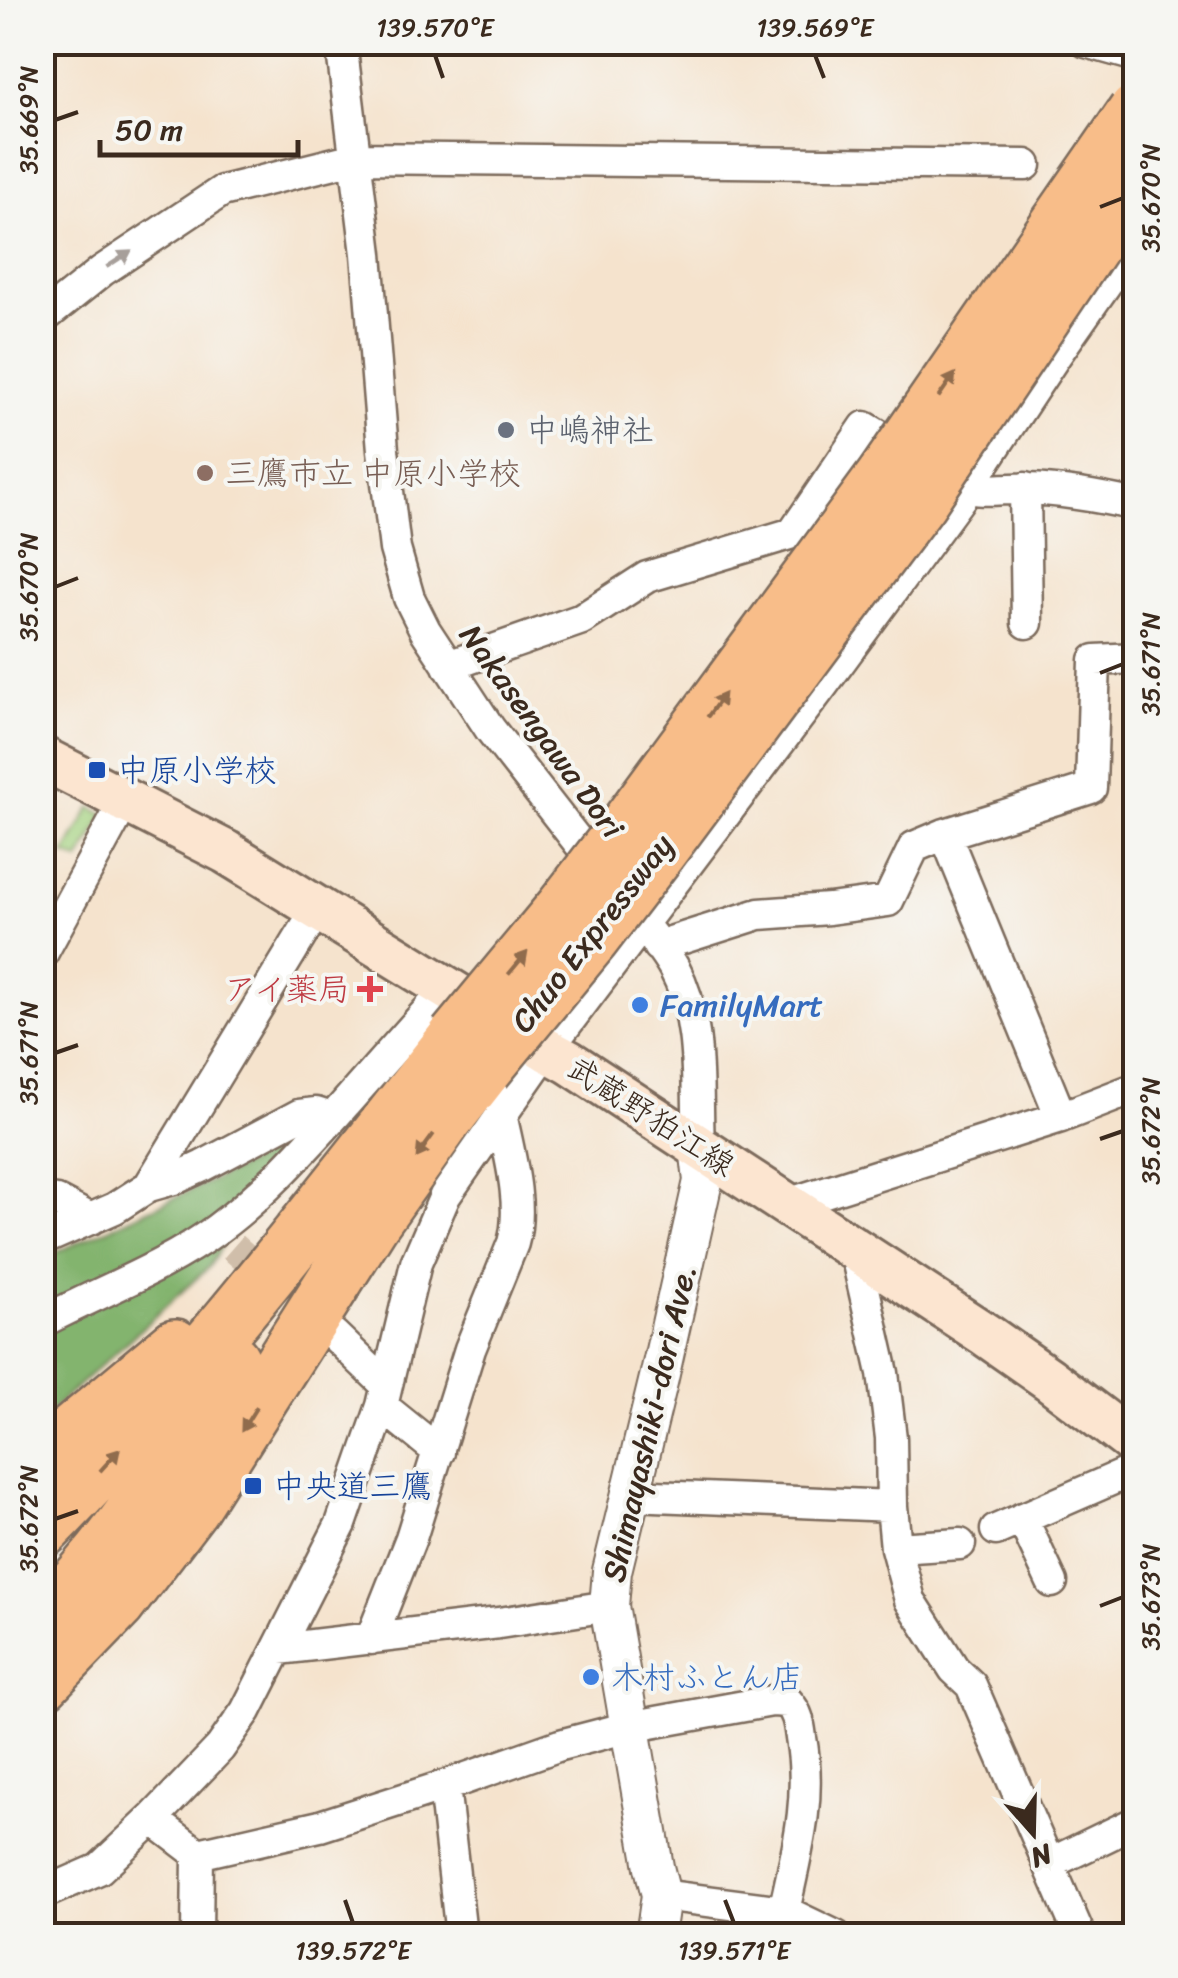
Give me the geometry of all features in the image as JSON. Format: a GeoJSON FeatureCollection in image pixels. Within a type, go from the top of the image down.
{"type":"FeatureCollection","features":[{"type":"Feature","properties":{"kind":"highway","name":"Chuo Expressway"},"geometry":{"type":"LineString","coordinates":[[42,1682],[116,1604],[191,1507],[371,1224],[435,1132],[472,1052],[562,910],[884,477],[1136,112]]}},
{"type":"Feature","properties":{"kind":"highway","name":"Chuo Expressway"},"geometry":{"type":"LineString","coordinates":[[42,1530],[102,1469],[216,1340],[325,1203],[472,1052],[591,939],[908,515],[1136,178]]}},
{"type":"Feature","properties":{"kind":"highway"},"geometry":{"type":"LineString","coordinates":[[42,1458],[179,1344],[325,1203]]}},
{"type":"Feature","properties":{"kind":"highway"},"geometry":{"type":"LineString","coordinates":[[42,1620],[61,1602],[148,1492],[189,1432],[325,1203]]}},
{"type":"Feature","properties":{"kind":"main road","name":"武蔵野狛江線"},"geometry":{"type":"LineString","coordinates":[[42,758],[226,852],[318,908],[472,1052],[546,1050],[569,1062],[1049,1379],[1136,1445]]}},
{"type":"Feature","properties":{"kind":"street","name":"Nakasengawa Dori"},"geometry":{"type":"LineString","coordinates":[[342,42],[368,254],[383,450],[395,549],[409,598],[490,729],[674,968],[687,1001],[695,1044],[699,1146]]}},
{"type":"Feature","properties":{"kind":"street"},"geometry":{"type":"LineString","coordinates":[[1086,42],[1136,56]]}},
{"type":"Feature","properties":{"kind":"street"},"geometry":{"type":"LineString","coordinates":[[42,320],[102,271],[222,192],[356,158],[1026,165]]}},
{"type":"Feature","properties":{"kind":"street"},"geometry":{"type":"LineString","coordinates":[[42,1322],[225,1238],[332,1118],[472,1052],[546,1050],[650,934],[823,684],[966,489],[1136,241]]}},
{"type":"Feature","properties":{"kind":"street"},"geometry":{"type":"LineString","coordinates":[[448,666],[582,619],[647,578],[793,534],[865,427],[966,489],[1025,488],[1136,504]]}},
{"type":"Feature","properties":{"kind":"street"},"geometry":{"type":"LineString","coordinates":[[1025,488],[1027,623]]}},
{"type":"Feature","properties":{"kind":"street"},"geometry":{"type":"LineString","coordinates":[[650,934],[759,914],[888,902],[914,847],[1091,788],[1095,660],[1136,658]]}},
{"type":"Feature","properties":{"kind":"street"},"geometry":{"type":"LineString","coordinates":[[42,954],[125,801]]}},
{"type":"Feature","properties":{"kind":"street"},"geometry":{"type":"LineString","coordinates":[[945,834],[1060,1117]]}},
{"type":"Feature","properties":{"kind":"street"},"geometry":{"type":"LineString","coordinates":[[149,1186],[318,908]]}},
{"type":"Feature","properties":{"kind":"street"},"geometry":{"type":"LineString","coordinates":[[42,1894],[99,1870],[152,1819],[220,1748],[246,1711],[278,1649],[341,1524],[384,1396],[416,1263],[446,1196],[472,1052]]}},
{"type":"Feature","properties":{"kind":"street"},"geometry":{"type":"LineString","coordinates":[[371,1639],[411,1538],[470,1349],[518,1224],[509,1152],[472,1052]]}},
{"type":"Feature","properties":{"kind":"street"},"geometry":{"type":"LineString","coordinates":[[787,1204],[1060,1117],[1136,1088]]}},
{"type":"Feature","properties":{"kind":"street"},"geometry":{"type":"LineString","coordinates":[[42,1240],[115,1208],[149,1186],[190,1172],[299,1114],[332,1118]]}},
{"type":"Feature","properties":{"kind":"street","name":"Shimayashiki-dori Ave."},"geometry":{"type":"LineString","coordinates":[[655,1936],[661,1895],[609,1606],[612,1570],[703,1181],[699,1146]]}},
{"type":"Feature","properties":{"kind":"street"},"geometry":{"type":"LineString","coordinates":[[42,1199],[57,1201],[90,1219]]}},
{"type":"Feature","properties":{"kind":"street"},"geometry":{"type":"LineString","coordinates":[[855,1250],[883,1373],[892,1438],[896,1548],[910,1600],[954,1669],[971,1685],[1080,1936]]}},
{"type":"Feature","properties":{"kind":"street"},"geometry":{"type":"LineString","coordinates":[[334,1336],[384,1396],[439,1452]]}},
{"type":"Feature","properties":{"kind":"street"},"geometry":{"type":"LineString","coordinates":[[1052,1582],[1009,1524],[1136,1469]]}},
{"type":"Feature","properties":{"kind":"street"},"geometry":{"type":"LineString","coordinates":[[630,1495],[892,1506]]}},
{"type":"Feature","properties":{"kind":"street"},"geometry":{"type":"LineString","coordinates":[[896,1548],[960,1544]]}},
{"type":"Feature","properties":{"kind":"street"},"geometry":{"type":"LineString","coordinates":[[278,1649],[609,1606]]}},
{"type":"Feature","properties":{"kind":"street"},"geometry":{"type":"LineString","coordinates":[[198,1854],[320,1826],[560,1745],[629,1726],[788,1702],[796,1711],[806,1767],[806,1807],[784,1911]]}},
{"type":"Feature","properties":{"kind":"street"},"geometry":{"type":"LineString","coordinates":[[444,1786],[461,1936]]}},
{"type":"Feature","properties":{"kind":"street"},"geometry":{"type":"LineString","coordinates":[[152,1819],[198,1854]]}},
{"type":"Feature","properties":{"kind":"street"},"geometry":{"type":"LineString","coordinates":[[1050,1864],[1136,1822]]}},
{"type":"Feature","properties":{"kind":"street"},"geometry":{"type":"LineString","coordinates":[[196,1936],[198,1854]]}},
{"type":"Feature","properties":{"kind":"street"},"geometry":{"type":"LineString","coordinates":[[661,1895],[784,1911],[836,1936]]}},
{"type":"Feature","properties":{"kind":"green space"},"geometry":{"type":"Polygon","coordinates":[[[91,807],[105,815],[79,861],[65,854],[91,807]]]}},
{"type":"Feature","properties":{"kind":"green space"},"geometry":{"type":"Polygon","coordinates":[[[280,1149],[209,1267],[43,1418],[42,1259],[280,1149]]]}},
{"type":"Feature","properties":{"kind":"tunnel"},"geometry":{"type":"LineString","coordinates":[[233,1247],[321,1324]]}},
{"type":"Feature","properties":{"kind":"place","name":"中嶋神社"},"geometry":{"type":"Point","coordinates":[506,430]}},
{"type":"Feature","properties":{"kind":"place","name":"三鷹市立 中原小学校"},"geometry":{"type":"Point","coordinates":[205,473]}},
{"type":"Feature","properties":{"kind":"place","name":"中原小学校"},"geometry":{"type":"Point","coordinates":[97,770]}},
{"type":"Feature","properties":{"kind":"place","name":"アイ薬局"},"geometry":{"type":"Point","coordinates":[370,989]}},
{"type":"Feature","properties":{"kind":"place","name":"FamilyMart"},"geometry":{"type":"Point","coordinates":[640,1005]}},
{"type":"Feature","properties":{"kind":"place","name":"中央道三鷹"},"geometry":{"type":"Point","coordinates":[253,1486]}},
{"type":"Feature","properties":{"kind":"place","name":"木村ふとん店"},"geometry":{"type":"Point","coordinates":[591,1677]}}]}
